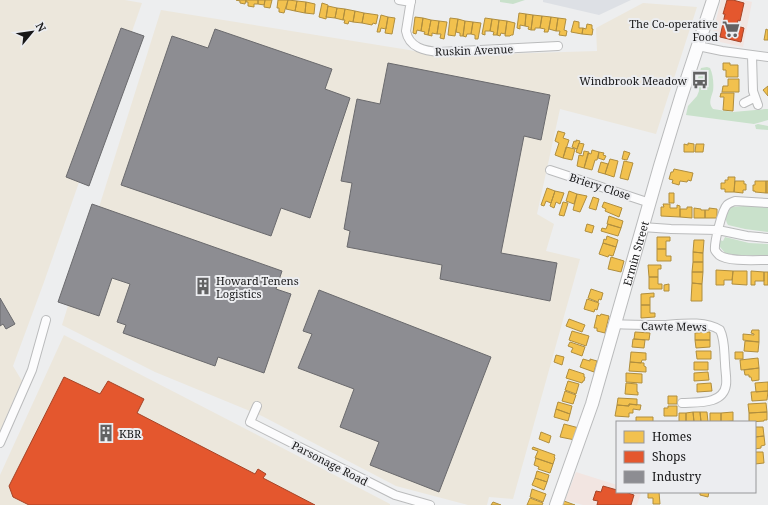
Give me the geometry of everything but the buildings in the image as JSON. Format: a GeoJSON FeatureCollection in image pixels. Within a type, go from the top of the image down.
{"type":"FeatureCollection","features":[{"type":"Feature","properties":{"kind":"main road","name":"Ermin Street"},"geometry":{"type":"LineString","coordinates":[[556,505],[592,404],[642,227],[681,97],[713,0]]}},
{"type":"Feature","properties":{"kind":"street","name":"Ruskin Avenue"},"geometry":{"type":"LineString","coordinates":[[399,0],[411,1],[406,31],[413,44],[422,50],[440,52],[558,46]]}},
{"type":"Feature","properties":{"kind":"street"},"geometry":{"type":"LineString","coordinates":[[698,46],[752,56],[768,57]]}},
{"type":"Feature","properties":{"kind":"street"},"geometry":{"type":"LineString","coordinates":[[744,102],[756,101],[752,87],[752,56]]}},
{"type":"Feature","properties":{"kind":"street","name":"Briery Close"},"geometry":{"type":"LineString","coordinates":[[550,170],[650,203]]}},
{"type":"Feature","properties":{"kind":"street"},"geometry":{"type":"LineString","coordinates":[[768,203],[731,202],[724,208],[718,230],[715,250],[721,256],[728,259],[768,260]]}},
{"type":"Feature","properties":{"kind":"street"},"geometry":{"type":"LineString","coordinates":[[642,227],[718,230],[747,236],[768,238]]}},
{"type":"Feature","properties":{"kind":"street"},"geometry":{"type":"LineString","coordinates":[[0,443],[32,370],[46,320]]}},
{"type":"Feature","properties":{"kind":"street","name":"Cawte Mews"},"geometry":{"type":"LineString","coordinates":[[615,324],[711,325],[720,330],[724,338],[726,382],[724,391],[714,400],[682,403]]}},
{"type":"Feature","properties":{"kind":"street","name":"Parsonage Road"},"geometry":{"type":"LineString","coordinates":[[257,406],[250,422],[394,495],[430,505]]}},
{"type":"Feature","properties":{"kind":"shaded area"},"geometry":{"type":"Polygon","coordinates":[[[0,0],[125,0],[142,3],[13,366],[22,381],[0,431],[0,0]]]}},
{"type":"Feature","properties":{"kind":"shaded area"},"geometry":{"type":"Polygon","coordinates":[[[543,0],[631,0],[599,15],[543,2],[543,0]]]}},
{"type":"Feature","properties":{"kind":"shaded area"},"geometry":{"type":"Polygon","coordinates":[[[721,0],[743,0],[752,2],[743,47],[711,40],[721,0]]]}},
{"type":"Feature","properties":{"kind":"shaded area"},"geometry":{"type":"Polygon","coordinates":[[[643,3],[697,7],[656,134],[560,109],[537,214],[554,224],[546,251],[580,259],[513,499],[489,497],[487,505],[468,505],[396,486],[262,416],[155,372],[62,325],[161,10],[439,56],[597,51],[596,28],[643,3]]]}},
{"type":"Feature","properties":{"kind":"shaded area","name":"KBR"},"geometry":{"type":"Polygon","coordinates":[[[64,335],[390,505],[0,505],[0,475],[64,335]]]}},
{"type":"Feature","properties":{"kind":"shaded area"},"geometry":{"type":"Polygon","coordinates":[[[576,472],[616,485],[616,493],[641,493],[637,505],[583,505],[565,500],[576,472]]]}},
{"type":"Feature","properties":{"kind":"green space"},"geometry":{"type":"Polygon","coordinates":[[[500,0],[525,0],[513,4],[500,2],[500,0]]]}},
{"type":"Feature","properties":{"kind":"green space"},"geometry":{"type":"Polygon","coordinates":[[[701,68],[710,68],[713,79],[713,91],[710,103],[713,109],[733,112],[768,109],[768,120],[754,124],[686,115],[688,106],[697,96],[699,91],[698,78],[701,68]]]}},
{"type":"Feature","properties":{"kind":"green space"},"geometry":{"type":"Polygon","coordinates":[[[758,124],[768,126],[768,130],[756,129],[755,125],[758,124]]]}},
{"type":"Feature","properties":{"kind":"green space"},"geometry":{"type":"Polygon","coordinates":[[[731,207],[768,207],[768,232],[728,225],[726,216],[731,207]]]}},
{"type":"Feature","properties":{"kind":"green space"},"geometry":{"type":"Polygon","coordinates":[[[725,237],[749,243],[768,244],[768,256],[726,254],[720,247],[720,240],[723,241],[725,237]]]}},
{"type":"Feature","properties":{"kind":"place","name":"The Co-operative Food"},"geometry":{"type":"Point","coordinates":[731,29]}},
{"type":"Feature","properties":{"kind":"place","name":"Windbrook Meadow"},"geometry":{"type":"Point","coordinates":[700,80]}},
{"type":"Feature","properties":{"kind":"place","name":"Howard Tenens Logistics"},"geometry":{"type":"Point","coordinates":[203,286]}},
{"type":"Feature","properties":{"kind":"place","name":"KBR"},"geometry":{"type":"Point","coordinates":[106,433]}}]}
